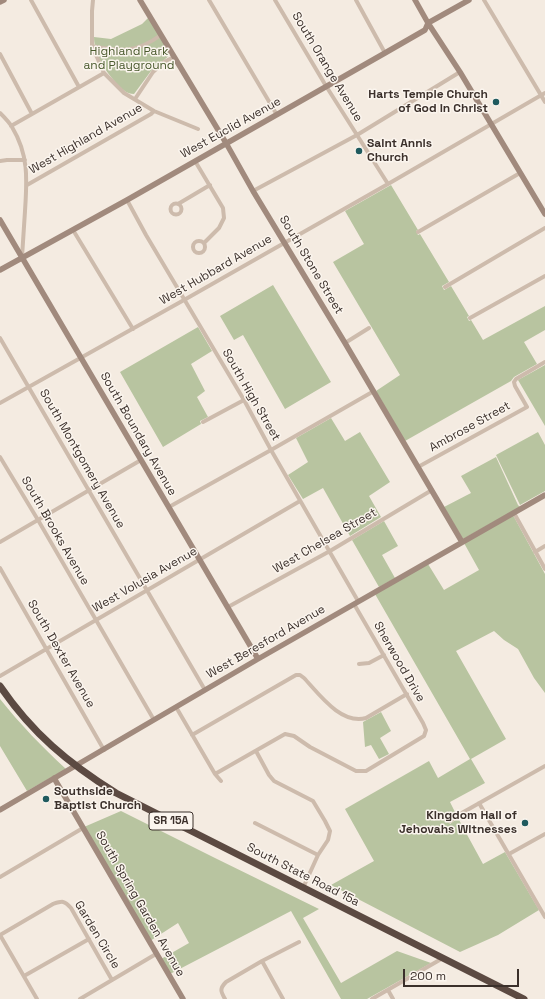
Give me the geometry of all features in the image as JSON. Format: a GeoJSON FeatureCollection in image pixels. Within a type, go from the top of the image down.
{"type":"FeatureCollection","features":[{"type":"Feature","properties":{"kind":"highway","name":"SR 15A"},"geometry":{"type":"LineString","coordinates":[[0,686],[21,714],[41,736],[76,766]]}},
{"type":"Feature","properties":{"kind":"highway","name":"South State Road 15a"},"geometry":{"type":"LineString","coordinates":[[76,766],[104,786],[128,800],[524,999]]}},
{"type":"Feature","properties":{"kind":"street"},"geometry":{"type":"LineString","coordinates":[[0,2],[4,0]]}},
{"type":"Feature","properties":{"kind":"street"},"geometry":{"type":"LineString","coordinates":[[31,0],[80,87]]}},
{"type":"Feature","properties":{"kind":"street"},"geometry":{"type":"LineString","coordinates":[[93,0],[92,46],[104,73],[124,93],[154,111],[198,130]]}},
{"type":"Feature","properties":{"kind":"street","name":"South Stone Street"},"geometry":{"type":"LineString","coordinates":[[140,0],[284,243],[374,391],[462,542]]}},
{"type":"Feature","properties":{"kind":"street"},"geometry":{"type":"LineString","coordinates":[[209,0],[277,115]]}},
{"type":"Feature","properties":{"kind":"street","name":"South Orange Avenue"},"geometry":{"type":"LineString","coordinates":[[275,0],[326,86],[388,184]]}},
{"type":"Feature","properties":{"kind":"street"},"geometry":{"type":"LineString","coordinates":[[356,0],[385,53]]}},
{"type":"Feature","properties":{"kind":"street"},"geometry":{"type":"LineString","coordinates":[[415,0],[492,124],[545,214]]}},
{"type":"Feature","properties":{"kind":"street","name":"West Euclid Avenue"},"geometry":{"type":"LineString","coordinates":[[0,270],[127,200],[425,30],[428,23],[469,0]]}},
{"type":"Feature","properties":{"kind":"street"},"geometry":{"type":"LineString","coordinates":[[484,0],[543,94],[545,102]]}},
{"type":"Feature","properties":{"kind":"street"},"geometry":{"type":"LineString","coordinates":[[92,46],[113,50],[134,49],[150,43],[161,35]]}},
{"type":"Feature","properties":{"kind":"street"},"geometry":{"type":"LineString","coordinates":[[0,54],[32,114]]}},
{"type":"Feature","properties":{"kind":"street"},"geometry":{"type":"LineString","coordinates":[[135,99],[153,72],[164,62],[174,57]]}},
{"type":"Feature","properties":{"kind":"street"},"geometry":{"type":"LineString","coordinates":[[253,191],[357,135],[460,72]]}},
{"type":"Feature","properties":{"kind":"street"},"geometry":{"type":"LineString","coordinates":[[11,126],[104,73]]}},
{"type":"Feature","properties":{"kind":"street","name":"West Hubbard Avenue"},"geometry":{"type":"LineString","coordinates":[[0,403],[388,184],[543,94]]}},
{"type":"Feature","properties":{"kind":"street","name":"West Highland Avenue"},"geometry":{"type":"LineString","coordinates":[[27,185],[154,111]]}},
{"type":"Feature","properties":{"kind":"street"},"geometry":{"type":"LineString","coordinates":[[0,113],[16,134],[23,151],[27,169],[22,258]]}},
{"type":"Feature","properties":{"kind":"street"},"geometry":{"type":"LineString","coordinates":[[0,161],[25,160]]}},
{"type":"Feature","properties":{"kind":"street"},"geometry":{"type":"LineString","coordinates":[[195,161],[223,208],[224,218],[219,228],[204,243]]}},
{"type":"Feature","properties":{"kind":"street"},"geometry":{"type":"LineString","coordinates":[[418,232],[520,173]]}},
{"type":"Feature","properties":{"kind":"street"},"geometry":{"type":"LineString","coordinates":[[178,204],[210,185]]}},
{"type":"Feature","properties":{"kind":"street","name":"South High Street"},"geometry":{"type":"LineString","coordinates":[[127,200],[184,300],[244,400],[300,501],[330,551],[356,602]]}},
{"type":"Feature","properties":{"kind":"street","name":"South Boundary Avenue"},"geometry":{"type":"LineString","coordinates":[[0,220],[258,659]]}},
{"type":"Feature","properties":{"kind":"street"},"geometry":{"type":"LineString","coordinates":[[445,287],[545,228]]}},
{"type":"Feature","properties":{"kind":"street"},"geometry":{"type":"LineString","coordinates":[[73,230],[133,329]]}},
{"type":"Feature","properties":{"kind":"street"},"geometry":{"type":"LineString","coordinates":[[470,318],[545,276]]}},
{"type":"Feature","properties":{"kind":"street"},"geometry":{"type":"LineString","coordinates":[[344,343],[369,328]]}},
{"type":"Feature","properties":{"kind":"street","name":"South Montgomery Avenue"},"geometry":{"type":"LineString","coordinates":[[0,338],[205,690]]}},
{"type":"Feature","properties":{"kind":"street","name":"Ambrose Street"},"geometry":{"type":"LineString","coordinates":[[418,467],[527,407],[514,382],[516,379],[545,362]]}},
{"type":"Feature","properties":{"kind":"street"},"geometry":{"type":"LineString","coordinates":[[169,507],[374,391]]}},
{"type":"Feature","properties":{"kind":"street"},"geometry":{"type":"LineString","coordinates":[[203,422],[244,400]]}},
{"type":"Feature","properties":{"kind":"street","name":"South Brooks Avenue"},"geometry":{"type":"LineString","coordinates":[[0,457],[154,720]]}},
{"type":"Feature","properties":{"kind":"street"},"geometry":{"type":"LineString","coordinates":[[0,542],[141,460]]}},
{"type":"Feature","properties":{"kind":"street","name":"West Chelsea Street"},"geometry":{"type":"LineString","coordinates":[[228,607],[330,551],[432,490]]}},
{"type":"Feature","properties":{"kind":"street","name":"West Beresford Avenue"},"geometry":{"type":"LineString","coordinates":[[1,807],[104,750],[356,602],[545,495]]}},
{"type":"Feature","properties":{"kind":"street","name":"West Volusia Avenue"},"geometry":{"type":"LineString","coordinates":[[0,676],[300,501]]}},
{"type":"Feature","properties":{"kind":"street"},"geometry":{"type":"LineString","coordinates":[[514,513],[545,570]]}},
{"type":"Feature","properties":{"kind":"street"},"geometry":{"type":"LineString","coordinates":[[535,552],[545,546]]}},
{"type":"Feature","properties":{"kind":"street","name":"South Dexter Avenue"},"geometry":{"type":"LineString","coordinates":[[0,568],[104,750]]}},
{"type":"Feature","properties":{"kind":"street","name":"Sherwood Drive"},"geometry":{"type":"LineString","coordinates":[[256,751],[285,734],[294,736],[338,763],[356,771],[366,772],[424,736],[426,730],[423,723],[356,602]]}},
{"type":"Feature","properties":{"kind":"street"},"geometry":{"type":"LineString","coordinates":[[359,664],[369,663],[384,655]]}},
{"type":"Feature","properties":{"kind":"street"},"geometry":{"type":"LineString","coordinates":[[192,735],[296,675],[300,675],[304,678],[331,707],[355,719],[366,718],[407,694]]}},
{"type":"Feature","properties":{"kind":"street"},"geometry":{"type":"LineString","coordinates":[[176,707],[215,774],[221,781]]}},
{"type":"Feature","properties":{"kind":"street"},"geometry":{"type":"LineString","coordinates":[[215,774],[256,751],[266,772],[274,781],[313,801],[330,831],[328,840],[318,855],[303,888]]}},
{"type":"Feature","properties":{"kind":"street"},"geometry":{"type":"LineString","coordinates":[[450,821],[545,766]]}},
{"type":"Feature","properties":{"kind":"street","name":"South Spring Garden Avenue"},"geometry":{"type":"LineString","coordinates":[[54,778],[183,999]]}},
{"type":"Feature","properties":{"kind":"street"},"geometry":{"type":"LineString","coordinates":[[479,804],[545,917]]}},
{"type":"Feature","properties":{"kind":"street"},"geometry":{"type":"LineString","coordinates":[[255,823],[318,855]]}},
{"type":"Feature","properties":{"kind":"street"},"geometry":{"type":"LineString","coordinates":[[0,877],[83,828]]}},
{"type":"Feature","properties":{"kind":"street"},"geometry":{"type":"LineString","coordinates":[[509,854],[545,834]]}},
{"type":"Feature","properties":{"kind":"street","name":"Garden Circle"},"geometry":{"type":"LineString","coordinates":[[0,935],[53,904],[61,901],[67,903],[112,980]]}},
{"type":"Feature","properties":{"kind":"street"},"geometry":{"type":"LineString","coordinates":[[0,935],[37,999]]}},
{"type":"Feature","properties":{"kind":"street"},"geometry":{"type":"LineString","coordinates":[[24,976],[88,939]]}},
{"type":"Feature","properties":{"kind":"street"},"geometry":{"type":"LineString","coordinates":[[225,999],[221,989],[226,982],[299,942]]}},
{"type":"Feature","properties":{"kind":"street"},"geometry":{"type":"LineString","coordinates":[[80,999],[156,954]]}},
{"type":"Feature","properties":{"kind":"street"},"geometry":{"type":"LineString","coordinates":[[372,999],[443,958]]}},
{"type":"Feature","properties":{"kind":"street"},"geometry":{"type":"LineString","coordinates":[[262,961],[283,999]]}},
{"type":"Feature","properties":{"kind":"street"},"geometry":{"type":"LineString","coordinates":[[388,990],[393,999]]}},
{"type":"Feature","properties":{"kind":"green space","name":"Highland Park and Playground"},"geometry":{"type":"Polygon","coordinates":[[[149,17],[170,55],[151,71],[134,94],[129,93],[118,85],[105,69],[98,57],[94,37],[111,39],[142,24],[149,17]]]}},
{"type":"Feature","properties":{"kind":"green space"},"geometry":{"type":"Polygon","coordinates":[[[391,185],[418,230],[416,231],[418,235],[420,234],[449,282],[442,286],[444,290],[451,286],[469,316],[467,317],[469,321],[471,320],[483,340],[545,306],[545,330],[524,342],[537,364],[514,377],[511,381],[405,441],[376,391],[400,375],[333,262],[364,244],[345,211],[391,185]]]}},
{"type":"Feature","properties":{"kind":"green space"},"geometry":{"type":"Polygon","coordinates":[[[273,285],[331,382],[285,409],[243,335],[234,340],[220,316],[273,285]]]}},
{"type":"Feature","properties":{"kind":"green space"},"geometry":{"type":"Polygon","coordinates":[[[198,327],[212,351],[191,364],[205,391],[197,397],[208,417],[200,421],[201,424],[163,447],[120,372],[198,327]]]}},
{"type":"Feature","properties":{"kind":"green space"},"geometry":{"type":"Polygon","coordinates":[[[545,365],[545,426],[518,380],[545,365]]]}},
{"type":"Feature","properties":{"kind":"green space"},"geometry":{"type":"Polygon","coordinates":[[[331,418],[345,441],[360,432],[390,482],[369,496],[381,517],[350,536],[323,488],[303,499],[288,475],[308,462],[296,438],[331,418]]]}},
{"type":"Feature","properties":{"kind":"green space"},"geometry":{"type":"Polygon","coordinates":[[[538,432],[545,445],[545,491],[520,505],[496,455],[538,432]]]}},
{"type":"Feature","properties":{"kind":"green space"},"geometry":{"type":"Polygon","coordinates":[[[496,457],[520,507],[463,539],[444,507],[471,493],[461,476],[496,457]]]}},
{"type":"Feature","properties":{"kind":"green space"},"geometry":{"type":"Polygon","coordinates":[[[513,515],[545,574],[545,693],[534,678],[518,649],[494,631],[456,651],[506,739],[471,759],[485,783],[450,802],[456,814],[448,821],[450,824],[458,818],[483,864],[505,852],[539,910],[498,935],[460,952],[331,885],[374,861],[345,809],[429,761],[438,778],[470,759],[375,594],[428,564],[444,590],[479,570],[464,543],[513,515]]]}},
{"type":"Feature","properties":{"kind":"green space"},"geometry":{"type":"Polygon","coordinates":[[[384,521],[398,546],[382,555],[395,578],[379,587],[352,540],[384,521]]]}},
{"type":"Feature","properties":{"kind":"green space"},"geometry":{"type":"Polygon","coordinates":[[[0,699],[48,752],[66,769],[27,791],[0,746],[0,699]]]}},
{"type":"Feature","properties":{"kind":"green space"},"geometry":{"type":"Polygon","coordinates":[[[381,712],[391,731],[380,738],[389,754],[379,759],[371,745],[365,747],[363,722],[381,712]]]}},
{"type":"Feature","properties":{"kind":"green space"},"geometry":{"type":"Polygon","coordinates":[[[121,811],[319,909],[303,918],[341,983],[397,951],[431,963],[367,999],[341,999],[291,911],[170,974],[161,959],[189,943],[178,923],[150,941],[84,827],[121,811]]]}},
{"type":"Feature","properties":{"kind":"place","name":"Harts Temple Church of God in Christ"},"geometry":{"type":"Point","coordinates":[496,102]}},
{"type":"Feature","properties":{"kind":"place","name":"Saint Annis Church"},"geometry":{"type":"Point","coordinates":[359,151]}},
{"type":"Feature","properties":{"kind":"place","name":"Southside Baptist Church"},"geometry":{"type":"Point","coordinates":[46,799]}},
{"type":"Feature","properties":{"kind":"place","name":"Kingdom Hall of Jehovahs Witnesses"},"geometry":{"type":"Point","coordinates":[525,823]}}]}
